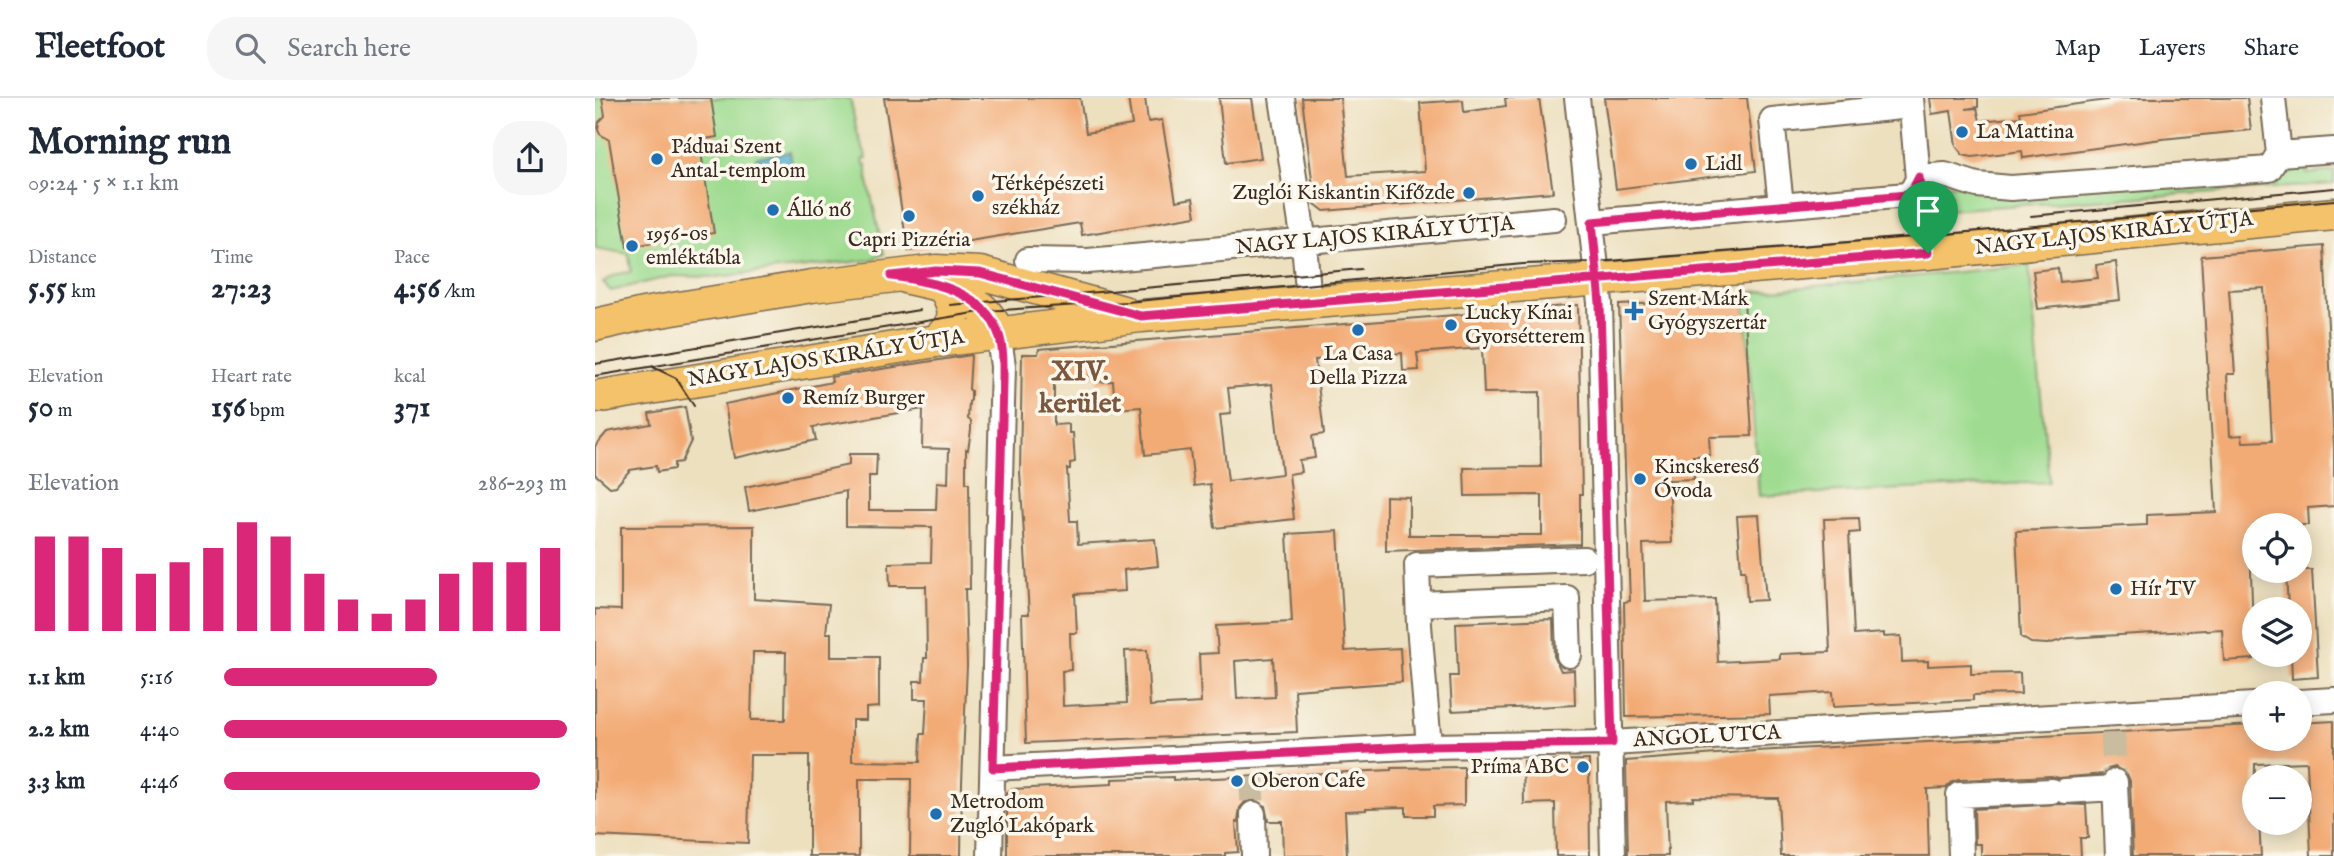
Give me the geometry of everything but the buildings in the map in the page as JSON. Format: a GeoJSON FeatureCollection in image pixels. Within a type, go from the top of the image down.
{"type":"FeatureCollection","features":[{"type":"Feature","properties":{"kind":"main road","name":"NAGY LAJOS KIRÁLY ÚTJA"},"geometry":{"type":"LineString","coordinates":[[595,397],[998,331],[1141,316],[1928,253],[2334,214]]}},
{"type":"Feature","properties":{"kind":"main road","name":"NAGY LAJOS KIRÁLY ÚTJA"},"geometry":{"type":"LineString","coordinates":[[595,325],[643,314],[936,271],[980,273],[1141,316]]}},
{"type":"Feature","properties":{"kind":"main road"},"geometry":{"type":"LineString","coordinates":[[891,276],[924,280],[974,301],[986,311],[998,331]]}},
{"type":"Feature","properties":{"kind":"main road"},"geometry":{"type":"LineString","coordinates":[[936,341],[946,332],[955,314],[954,304],[943,286]]}},
{"type":"Feature","properties":{"kind":"main road"},"geometry":{"type":"LineString","coordinates":[[595,315],[643,314]]}},
{"type":"Feature","properties":{"kind":"street"},"geometry":{"type":"LineString","coordinates":[[1282,98],[1304,243],[1309,303]]}},
{"type":"Feature","properties":{"kind":"street"},"geometry":{"type":"LineString","coordinates":[[1577,98],[1598,281],[1613,856]]}},
{"type":"Feature","properties":{"kind":"street"},"geometry":{"type":"LineString","coordinates":[[1919,177],[1945,175],[1977,185],[2011,188],[2269,169],[2279,154],[2273,98]]}},
{"type":"Feature","properties":{"kind":"street"},"geometry":{"type":"LineString","coordinates":[[1781,205],[1772,120],[1911,102],[1921,213],[1928,253]]}},
{"type":"Feature","properties":{"kind":"street"},"geometry":{"type":"LineString","coordinates":[[2279,154],[2334,150]]}},
{"type":"Feature","properties":{"kind":"street"},"geometry":{"type":"LineString","coordinates":[[1592,222],[1907,195],[1919,177]]}},
{"type":"Feature","properties":{"kind":"street","name":"NAGY LAJOS KIRÁLY ÚTJA"},"geometry":{"type":"LineString","coordinates":[[1028,260],[1088,261],[1555,219]]}},
{"type":"Feature","properties":{"kind":"street"},"geometry":{"type":"LineString","coordinates":[[990,856],[1003,374],[998,331]]}},
{"type":"Feature","properties":{"kind":"street"},"geometry":{"type":"LineString","coordinates":[[1429,746],[1417,565],[1584,559]]}},
{"type":"Feature","properties":{"kind":"street"},"geometry":{"type":"LineString","coordinates":[[1419,604],[1567,598],[1569,655]]}},
{"type":"Feature","properties":{"kind":"street"},"geometry":{"type":"LineString","coordinates":[[2312,701],[2334,700]]}},
{"type":"Feature","properties":{"kind":"street","name":"ANGOL UTCA"},"geometry":{"type":"LineString","coordinates":[[993,768],[1251,766],[1429,746],[1612,743],[2113,723],[2242,707]]}},
{"type":"Feature","properties":{"kind":"street"},"geometry":{"type":"LineString","coordinates":[[1961,856],[1959,795],[2058,791],[2115,785],[2118,856]]}},
{"type":"Feature","properties":{"kind":"street"},"geometry":{"type":"LineString","coordinates":[[1253,814],[1254,856]]}},
{"type":"Feature","properties":{"kind":"green space"},"geometry":{"type":"Polygon","coordinates":[[[595,98],[850,98],[857,132],[867,159],[863,159],[864,165],[867,165],[867,177],[884,254],[870,260],[716,277],[672,276],[611,291],[603,283],[616,275],[631,272],[629,254],[595,248],[595,98]]]}},
{"type":"Feature","properties":{"kind":"green space"},"geometry":{"type":"Polygon","coordinates":[[[2303,159],[2307,174],[2334,171],[2334,184],[1931,211],[1930,185],[2246,181],[2292,172],[2295,165],[2303,159]]]}},
{"type":"Feature","properties":{"kind":"green space"},"geometry":{"type":"Polygon","coordinates":[[[2029,265],[2049,482],[1759,496],[1744,293],[2029,265]]]}},
{"type":"Feature","properties":{"kind":"water"},"geometry":{"type":"Polygon","coordinates":[[[790,152],[793,169],[758,174],[756,157],[790,152]]]}},
{"type":"Feature","properties":{"kind":"tunnel"},"geometry":{"type":"LineString","coordinates":[[2113,733],[2115,782]]}},
{"type":"Feature","properties":{"kind":"tunnel"},"geometry":{"type":"LineString","coordinates":[[1251,777],[1253,814]]}},
{"type":"Feature","properties":{"kind":"tram line"},"geometry":{"type":"LineString","coordinates":[[2031,216],[2334,188]]}},
{"type":"Feature","properties":{"kind":"tram line"},"geometry":{"type":"LineString","coordinates":[[595,376],[986,311],[1127,302],[1523,264],[1596,262],[2334,200]]}},
{"type":"Feature","properties":{"kind":"tram line"},"geometry":{"type":"LineString","coordinates":[[950,305],[1361,269]]}},
{"type":"Feature","properties":{"kind":"tram line"},"geometry":{"type":"LineString","coordinates":[[595,364],[919,310]]}},
{"type":"Feature","properties":{"kind":"tram line"},"geometry":{"type":"LineString","coordinates":[[653,367],[676,378],[694,406]]}},
{"type":"Feature","properties":{"kind":"place","name":"La Mattina"},"geometry":{"type":"Point","coordinates":[1962,132]}},
{"type":"Feature","properties":{"kind":"place","name":"Páduai Szent Antal-templom"},"geometry":{"type":"Point","coordinates":[657,159]}},
{"type":"Feature","properties":{"kind":"place","name":"Lidl"},"geometry":{"type":"Point","coordinates":[1691,164]}},
{"type":"Feature","properties":{"kind":"place","name":"Zuglói Kiskantin Kifőzde"},"geometry":{"type":"Point","coordinates":[1469,193]}},
{"type":"Feature","properties":{"kind":"place","name":"Térképészeti székház"},"geometry":{"type":"Point","coordinates":[978,196]}},
{"type":"Feature","properties":{"kind":"place","name":"Álló nő"},"geometry":{"type":"Point","coordinates":[773,210]}},
{"type":"Feature","properties":{"kind":"place","name":"Capri Pizzéria"},"geometry":{"type":"Point","coordinates":[909,216]}},
{"type":"Feature","properties":{"kind":"place","name":"1956-os emléktábla"},"geometry":{"type":"Point","coordinates":[632,246]}},
{"type":"Feature","properties":{"kind":"place","name":"Szent Márk Gyógyszertár"},"geometry":{"type":"Point","coordinates":[1634,311]}},
{"type":"Feature","properties":{"kind":"place","name":"Lucky Kínai Gyorsétterem"},"geometry":{"type":"Point","coordinates":[1451,325]}},
{"type":"Feature","properties":{"kind":"place","name":"La Casa Della Pizza"},"geometry":{"type":"Point","coordinates":[1358,330]}},
{"type":"Feature","properties":{"kind":"place","name":"Remíz Burger"},"geometry":{"type":"Point","coordinates":[788,398]}},
{"type":"Feature","properties":{"kind":"place","name":"Kincskereső Óvoda"},"geometry":{"type":"Point","coordinates":[1640,479]}},
{"type":"Feature","properties":{"kind":"place","name":"Hír TV"},"geometry":{"type":"Point","coordinates":[2116,589]}},
{"type":"Feature","properties":{"kind":"place","name":"Príma ABC"},"geometry":{"type":"Point","coordinates":[1583,767]}},
{"type":"Feature","properties":{"kind":"place","name":"Oberon Cafe"},"geometry":{"type":"Point","coordinates":[1237,781]}},
{"type":"Feature","properties":{"kind":"place","name":"Metrodom Zugló Lakópark"},"geometry":{"type":"Point","coordinates":[936,814]}},
{"type":"Feature","properties":{"kind":"district","name":"XIV. kerület"},"geometry":{"type":"Point","coordinates":[1080,388]}},
{"type":"Feature","properties":{"kind":"route"},"geometry":{"type":"LineString","coordinates":[[1928,253],[1598,281],[1141,316],[980,273],[936,271],[891,276],[924,280],[974,301],[986,311],[998,331],[1001,345],[1003,383],[993,768],[1429,746],[1612,743],[1600,303],[1598,281],[1592,222],[1907,195],[1919,177],[1921,213],[1928,253]]}}]}
